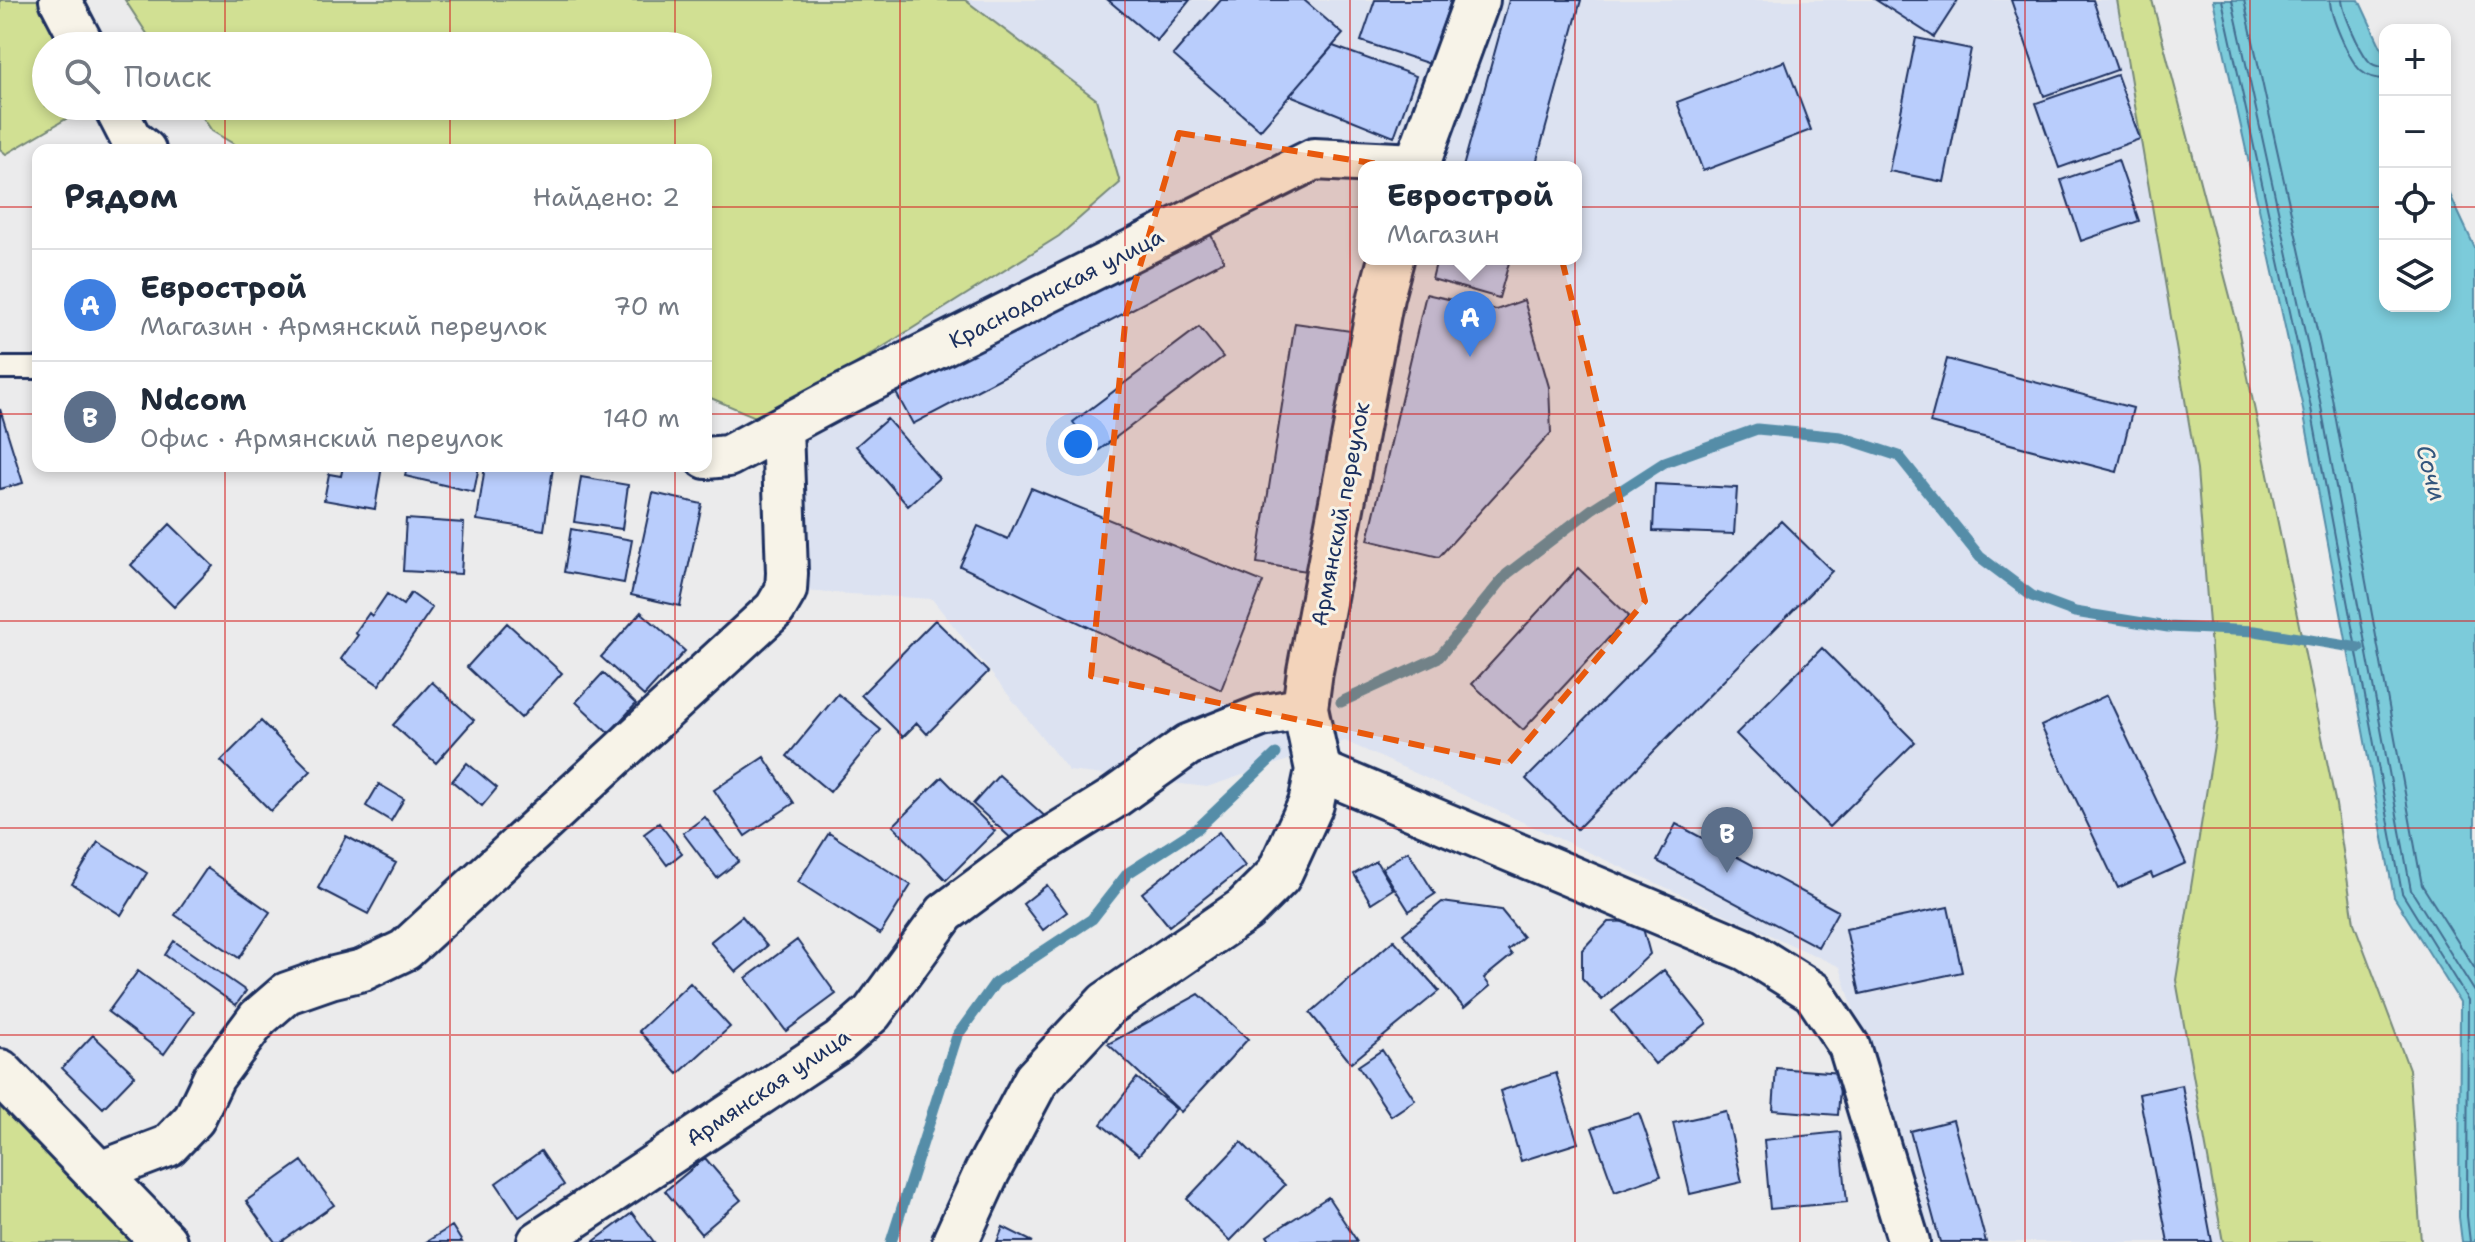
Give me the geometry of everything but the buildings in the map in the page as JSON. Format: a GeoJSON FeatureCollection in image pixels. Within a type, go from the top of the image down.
{"type":"FeatureCollection","features":[{"type":"Feature","properties":{"kind":"street"},"geometry":{"type":"LineString","coordinates":[[60,0],[77,32]]}},
{"type":"Feature","properties":{"kind":"street"},"geometry":{"type":"LineString","coordinates":[[1418,161],[1477,0]]}},
{"type":"Feature","properties":{"kind":"street"},"geometry":{"type":"LineString","coordinates":[[121,120],[131,139],[137,144]]}},
{"type":"Feature","properties":{"kind":"street","name":"Краснодонская улица"},"geometry":{"type":"LineString","coordinates":[[712,457],[728,456],[1314,159],[1358,162]]}},
{"type":"Feature","properties":{"kind":"street","name":"Армянский переулок"},"geometry":{"type":"LineString","coordinates":[[1314,787],[1305,708],[1389,265]]}},
{"type":"Feature","properties":{"kind":"street"},"geometry":{"type":"LineString","coordinates":[[97,1173],[168,1146],[194,1119],[214,1077],[258,1018],[287,993],[363,970],[405,950],[775,609],[786,590],[787,573],[782,428]]}},
{"type":"Feature","properties":{"kind":"street","name":"Армянская улица"},"geometry":{"type":"LineString","coordinates":[[538,1242],[839,1042],[872,1013],[945,913],[1027,852],[1111,800],[1188,745],[1261,716],[1305,708]]}},
{"type":"Feature","properties":{"kind":"street"},"geometry":{"type":"LineString","coordinates":[[955,1242],[987,1172],[1036,1080],[1107,1004],[1244,910],[1270,885],[1278,876],[1314,787],[1746,950],[1813,992],[1849,1046],[1909,1242]]}},
{"type":"Feature","properties":{"kind":"street"},"geometry":{"type":"LineString","coordinates":[[0,1072],[164,1242]]}},
{"type":"Feature","properties":{"kind":"lane"},"geometry":{"type":"LineString","coordinates":[[0,368],[32,368]]}},
{"type":"Feature","properties":{"kind":"highlighted area"},"geometry":{"type":"Polygon","coordinates":[[[1179,133],[1545,190],[1645,601],[1508,764],[1091,676],[1126,314],[1179,133]]]}},
{"type":"Feature","properties":{"kind":"shaded area"},"geometry":{"type":"Polygon","coordinates":[[[965,0],[2117,0],[2197,470],[2217,726],[2176,980],[2223,1242],[1927,1242],[1840,967],[1345,741],[1207,787],[1069,771],[932,599],[786,590],[782,428],[810,393],[1059,236],[1096,99],[965,0]]]}},
{"type":"Feature","properties":{"kind":"green space"},"geometry":{"type":"Polygon","coordinates":[[[0,0],[51,0],[68,32],[32,32],[32,120],[64,120],[6,154],[0,149],[0,0]]]}},
{"type":"Feature","properties":{"kind":"green space"},"geometry":{"type":"Polygon","coordinates":[[[125,0],[965,0],[1096,99],[1120,183],[1059,236],[810,393],[782,428],[712,399],[712,144],[234,144],[212,131],[205,120],[712,120],[712,32],[146,32],[125,0]]]}},
{"type":"Feature","properties":{"kind":"green space"},"geometry":{"type":"Polygon","coordinates":[[[2117,0],[2152,0],[2236,319],[2336,805],[2354,923],[2409,1069],[2421,1242],[2223,1242],[2176,980],[2217,726],[2197,470],[2117,0]]]}},
{"type":"Feature","properties":{"kind":"green space"},"geometry":{"type":"Polygon","coordinates":[[[0,1101],[133,1241],[132,1242],[0,1242],[0,1101]]]}},
{"type":"Feature","properties":{"kind":"water","name":"Сочи"},"geometry":{"type":"Polygon","coordinates":[[[2213,0],[2359,0],[2379,43],[2379,312],[2451,312],[2451,197],[2475,248],[2475,1242],[2462,1242],[2459,1217],[2460,1002],[2394,897],[2302,404],[2213,0]]]}},
{"type":"Feature","properties":{"kind":"waterway"},"geometry":{"type":"LineString","coordinates":[[1341,702],[1439,657],[1507,574],[1592,509],[1665,462],[1757,429],[1841,437],[1899,456],[1980,557],[2032,596],[2075,612],[2168,627],[2255,631],[2359,648]]}},
{"type":"Feature","properties":{"kind":"waterway"},"geometry":{"type":"LineString","coordinates":[[891,1242],[957,1036],[995,983],[1092,919],[1128,873],[1198,828],[1276,754]]}},
{"type":"Feature","properties":{"kind":"place","name":"Еврострой"},"geometry":{"type":"Point","coordinates":[1470,357]}},
{"type":"Feature","properties":{"kind":"place","name":"Ndcom"},"geometry":{"type":"Point","coordinates":[1727,873]}}]}
